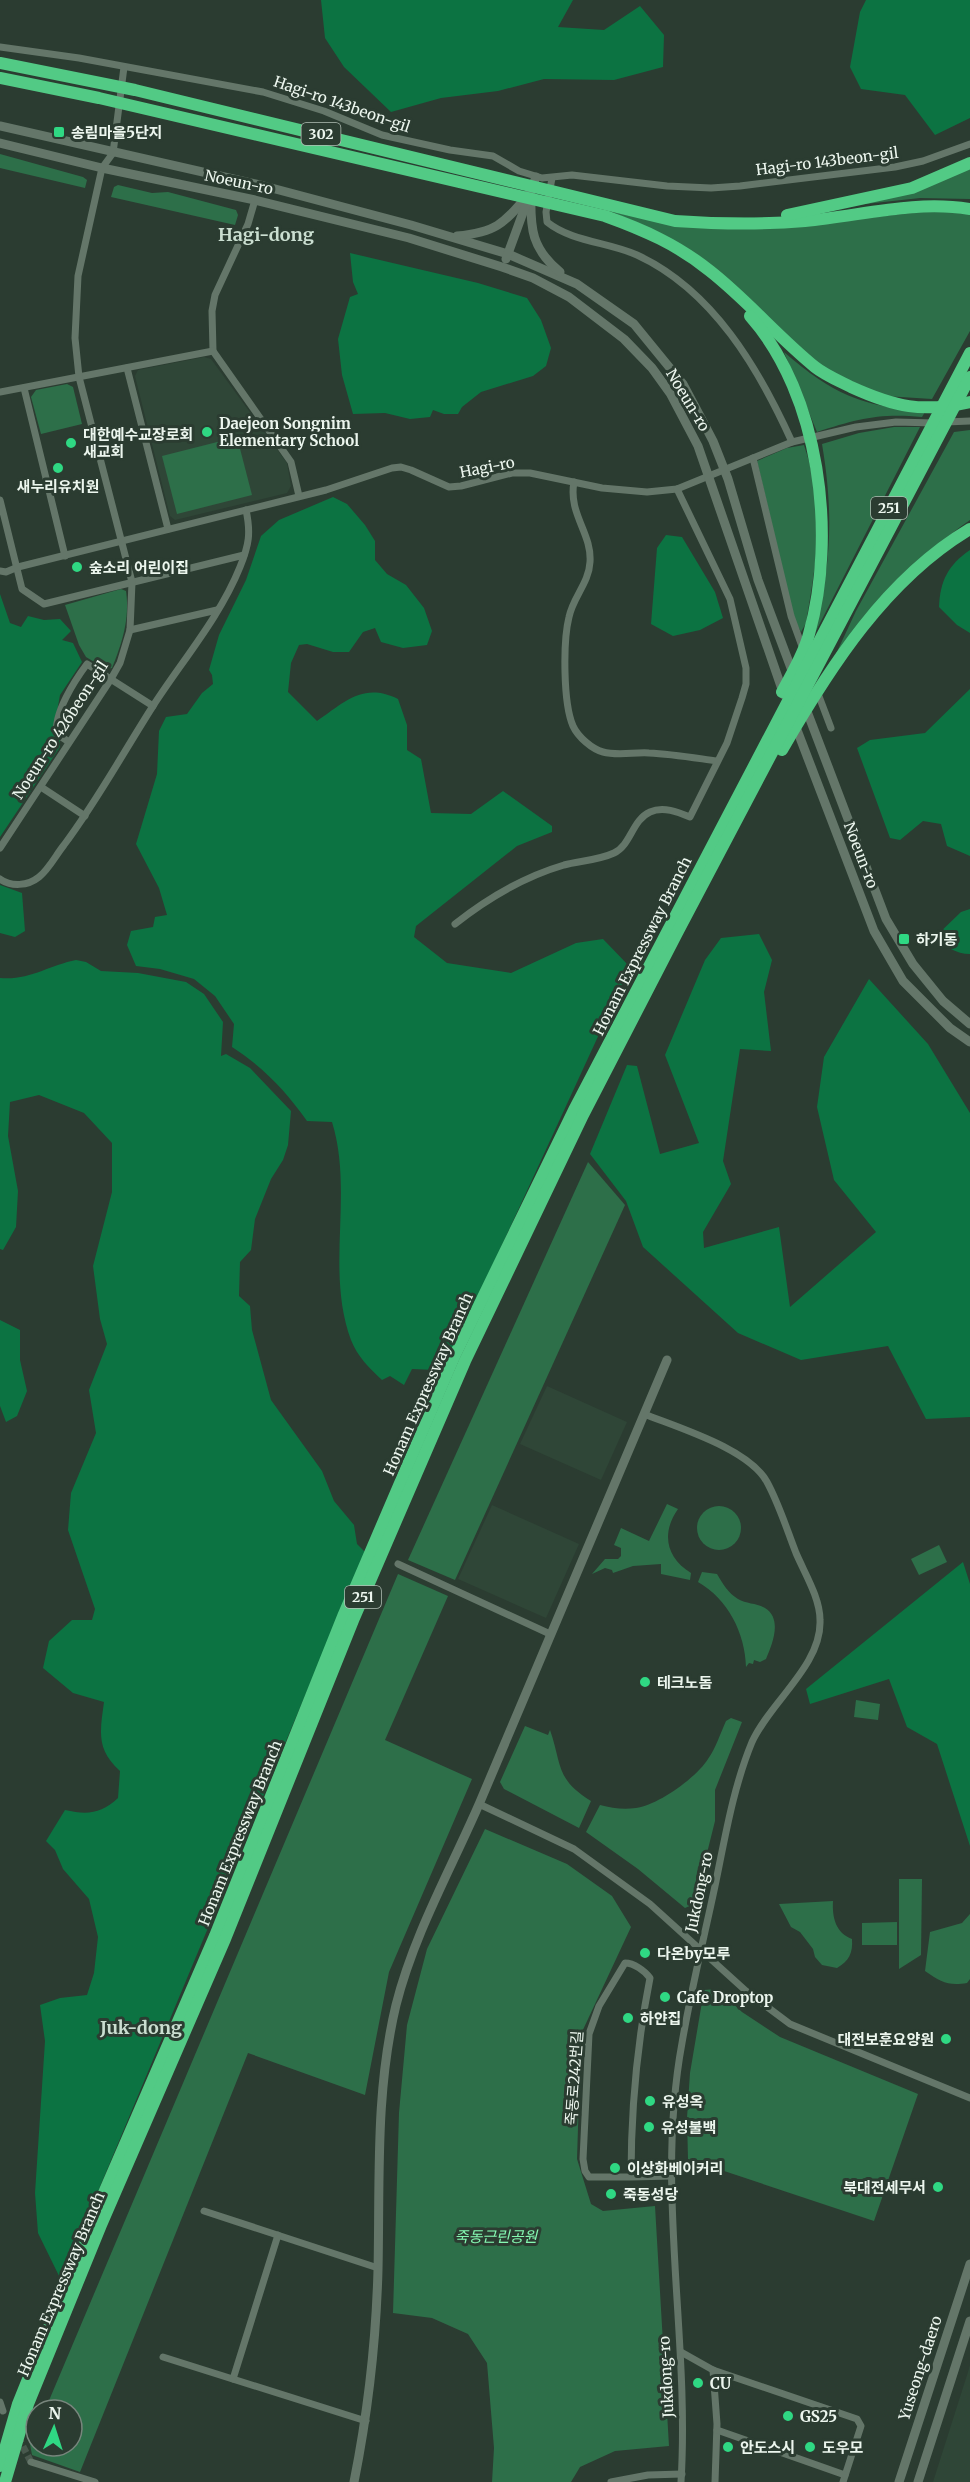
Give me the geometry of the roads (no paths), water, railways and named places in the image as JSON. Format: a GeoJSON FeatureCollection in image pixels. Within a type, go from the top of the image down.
{"type":"FeatureCollection","features":[{"type":"Feature","properties":{"kind":"highway","name":"302"},"geometry":{"type":"LineString","coordinates":[[0,63],[135,90],[506,185],[640,229],[676,246],[711,272]]}},
{"type":"Feature","properties":{"kind":"highway","name":"302"},"geometry":{"type":"LineString","coordinates":[[0,78],[506,185],[566,193],[675,221],[722,224]]}},
{"type":"Feature","properties":{"kind":"highway"},"geometry":{"type":"LineString","coordinates":[[722,224],[805,213],[876,197],[912,188],[970,163]]}},
{"type":"Feature","properties":{"kind":"highway"},"geometry":{"type":"LineString","coordinates":[[722,224],[806,221],[915,207],[950,206],[970,209]]}},
{"type":"Feature","properties":{"kind":"highway"},"geometry":{"type":"LineString","coordinates":[[711,272],[816,369],[843,384],[880,401],[903,407],[931,408],[970,402]]}},
{"type":"Feature","properties":{"kind":"highway"},"geometry":{"type":"LineString","coordinates":[[672,930],[775,734],[809,635],[823,558],[823,521],[814,459],[804,417],[782,360],[760,326],[711,272]]}},
{"type":"Feature","properties":{"kind":"highway","name":"Honam Expressway Branch"},"geometry":{"type":"LineString","coordinates":[[0,2466],[18,2404],[92,2223],[215,1936],[344,1614],[450,1368],[574,1110],[775,734],[970,352]]}},
{"type":"Feature","properties":{"kind":"highway","name":"Honam Expressway Branch"},"geometry":{"type":"LineString","coordinates":[[775,734],[970,377]]}},
{"type":"Feature","properties":{"kind":"highway"},"geometry":{"type":"LineString","coordinates":[[775,734],[823,680],[862,628],[923,562],[970,529]]}},
{"type":"Feature","properties":{"kind":"highway","name":"Honam Expressway Branch"},"geometry":{"type":"LineString","coordinates":[[5,2482],[40,2372],[225,1939],[354,1618],[465,1361],[672,930]]}},
{"type":"Feature","properties":{"kind":"street","name":"Hagi-ro 143beon-gil"},"geometry":{"type":"LineString","coordinates":[[0,46],[224,84],[282,97],[324,111],[382,135],[450,150],[493,156],[519,171],[536,177],[552,178],[572,175],[668,186],[711,188],[740,186],[896,167],[923,161],[970,144]]}},
{"type":"Feature","properties":{"kind":"street"},"geometry":{"type":"LineString","coordinates":[[102,168],[112,153],[124,67]]}},
{"type":"Feature","properties":{"kind":"street","name":"Noeun-ro"},"geometry":{"type":"LineString","coordinates":[[0,126],[264,186],[451,236],[508,254],[577,284],[634,324],[682,384],[713,441],[728,479],[758,580],[886,919],[913,964],[944,1001],[970,1024]]}},
{"type":"Feature","properties":{"kind":"street","name":"Noeun-ro"},"geometry":{"type":"LineString","coordinates":[[0,143],[102,168],[255,200],[409,238],[502,267],[533,278],[569,297],[624,339],[652,368],[670,393],[698,446],[778,678],[874,931],[903,981],[950,1028],[970,1042]]}},
{"type":"Feature","properties":{"kind":"street","name":"Noeun-ro 426beon-gil"},"geometry":{"type":"LineString","coordinates":[[0,848],[111,679],[124,651],[130,630],[132,582],[119,541],[79,377],[75,338],[78,276],[102,168]]}},
{"type":"Feature","properties":{"kind":"street"},"geometry":{"type":"LineString","coordinates":[[502,267],[536,177]]}},
{"type":"Feature","properties":{"kind":"street"},"geometry":{"type":"LineString","coordinates":[[552,178],[546,212],[547,222],[558,231],[616,246],[638,255],[665,270],[692,292],[724,326],[751,362],[792,442]]}},
{"type":"Feature","properties":{"kind":"street"},"geometry":{"type":"LineString","coordinates":[[451,236],[483,233],[495,228],[511,215],[531,192]]}},
{"type":"Feature","properties":{"kind":"street"},"geometry":{"type":"LineString","coordinates":[[531,192],[530,218],[536,245],[544,258],[577,284]]}},
{"type":"Feature","properties":{"kind":"street"},"geometry":{"type":"LineString","coordinates":[[255,200],[248,224],[215,296],[212,311],[213,351],[291,462],[298,496]]}},
{"type":"Feature","properties":{"kind":"street"},"geometry":{"type":"LineString","coordinates":[[0,392],[213,351]]}},
{"type":"Feature","properties":{"kind":"street"},"geometry":{"type":"LineString","coordinates":[[127,368],[168,529]]}},
{"type":"Feature","properties":{"kind":"street"},"geometry":{"type":"LineString","coordinates":[[24,388],[65,556]]}},
{"type":"Feature","properties":{"kind":"street","name":"Hagi-ro"},"geometry":{"type":"LineString","coordinates":[[0,571],[6,572],[119,541],[326,490],[401,468],[449,487],[512,473],[530,473],[625,492],[677,489],[792,442],[856,427],[896,422],[970,421]]}},
{"type":"Feature","properties":{"kind":"street"},"geometry":{"type":"LineString","coordinates":[[753,458],[791,616],[831,728]]}},
{"type":"Feature","properties":{"kind":"street"},"geometry":{"type":"LineString","coordinates":[[574,482],[575,514],[590,549],[590,562],[587,580],[569,613],[567,627],[566,680],[573,727],[589,746],[604,753],[652,753],[717,761]]}},
{"type":"Feature","properties":{"kind":"street"},"geometry":{"type":"LineString","coordinates":[[455,924],[510,886],[564,865],[615,853],[624,846],[641,817],[651,811],[677,811],[690,817],[727,743],[746,684],[744,658],[727,592],[677,489]]}},
{"type":"Feature","properties":{"kind":"street"},"geometry":{"type":"LineString","coordinates":[[0,500],[22,589],[32,598],[44,604],[244,555]]}},
{"type":"Feature","properties":{"kind":"street"},"geometry":{"type":"LineString","coordinates":[[0,879],[11,884],[21,884],[38,878],[86,816],[153,706],[217,610],[240,567],[250,541],[251,530],[246,510]]}},
{"type":"Feature","properties":{"kind":"street"},"geometry":{"type":"LineString","coordinates":[[130,630],[217,610]]}},
{"type":"Feature","properties":{"kind":"street"},"geometry":{"type":"LineString","coordinates":[[69,742],[57,734],[56,728],[65,698],[87,664],[153,706]]}},
{"type":"Feature","properties":{"kind":"street"},"geometry":{"type":"LineString","coordinates":[[804,703],[819,697]]}},
{"type":"Feature","properties":{"kind":"street"},"geometry":{"type":"LineString","coordinates":[[41,787],[86,816]]}},
{"type":"Feature","properties":{"kind":"street"},"geometry":{"type":"LineString","coordinates":[[354,2482],[366,2421],[378,2268],[379,2127],[383,2078],[396,2006],[414,1949],[479,1804],[667,1360]]}},
{"type":"Feature","properties":{"kind":"street","name":"Jukdong-ro"},"geometry":{"type":"LineString","coordinates":[[644,1414],[734,1452],[749,1460],[759,1471],[766,1480],[781,1514],[821,1617],[818,1641],[811,1658],[768,1713],[752,1745],[730,1817],[680,2057],[673,2110],[671,2176],[673,2244],[681,2352],[682,2478]]}},
{"type":"Feature","properties":{"kind":"street"},"geometry":{"type":"LineString","coordinates":[[398,1564],[550,1634]]}},
{"type":"Feature","properties":{"kind":"street"},"geometry":{"type":"LineString","coordinates":[[479,1804],[574,1849],[650,1904],[701,1952],[770,2011],[790,2024],[970,2098]]}},
{"type":"Feature","properties":{"kind":"street","name":"죽동로242번길"},"geometry":{"type":"LineString","coordinates":[[631,2177],[632,2114],[650,1978],[646,1972],[625,1963],[598,2006],[589,2034],[583,2159],[585,2171],[592,2178],[671,2176]]}},
{"type":"Feature","properties":{"kind":"street"},"geometry":{"type":"LineString","coordinates":[[204,2211],[378,2268]]}},
{"type":"Feature","properties":{"kind":"street"},"geometry":{"type":"LineString","coordinates":[[233,2379],[278,2235]]}},
{"type":"Feature","properties":{"kind":"street","name":"Yuseong-daero"},"geometry":{"type":"LineString","coordinates":[[899,2482],[970,2264]]}},
{"type":"Feature","properties":{"kind":"street"},"geometry":{"type":"LineString","coordinates":[[918,2482],[970,2321]]}},
{"type":"Feature","properties":{"kind":"street"},"geometry":{"type":"LineString","coordinates":[[681,2352],[713,2370],[856,2420],[861,2426],[844,2479],[717,2430]]}},
{"type":"Feature","properties":{"kind":"street"},"geometry":{"type":"LineString","coordinates":[[163,2357],[366,2421]]}},
{"type":"Feature","properties":{"kind":"street"},"geometry":{"type":"LineString","coordinates":[[713,2370],[717,2430],[715,2482]]}},
{"type":"Feature","properties":{"kind":"street"},"geometry":{"type":"LineString","coordinates":[[0,2402],[3,2411]]}},
{"type":"Feature","properties":{"kind":"street"},"geometry":{"type":"LineString","coordinates":[[31,2462],[95,2482]]}},
{"type":"Feature","properties":{"kind":"street"},"geometry":{"type":"LineString","coordinates":[[611,2482],[648,2478],[682,2478]]}},
{"type":"Feature","properties":{"kind":"tunnel"},"geometry":{"type":"LineString","coordinates":[[18,2437],[31,2462]]}},
{"type":"Feature","properties":{"kind":"place","name":"송림마을5단지"},"geometry":{"type":"Point","coordinates":[59,132]}},
{"type":"Feature","properties":{"kind":"place","name":"Daejeon Songnim Elementary School"},"geometry":{"type":"Point","coordinates":[207,432]}},
{"type":"Feature","properties":{"kind":"place","name":"대한예수교장로회 새교회"},"geometry":{"type":"Point","coordinates":[71,443]}},
{"type":"Feature","properties":{"kind":"place","name":"새누리유치원"},"geometry":{"type":"Point","coordinates":[58,468]}},
{"type":"Feature","properties":{"kind":"place","name":"숲소리 어린이집"},"geometry":{"type":"Point","coordinates":[77,567]}},
{"type":"Feature","properties":{"kind":"place","name":"하기동"},"geometry":{"type":"Point","coordinates":[904,939]}},
{"type":"Feature","properties":{"kind":"place","name":"테크노돔"},"geometry":{"type":"Point","coordinates":[645,1682]}},
{"type":"Feature","properties":{"kind":"place","name":"다온by모루"},"geometry":{"type":"Point","coordinates":[645,1953]}},
{"type":"Feature","properties":{"kind":"place","name":"Cafe Droptop"},"geometry":{"type":"Point","coordinates":[665,1997]}},
{"type":"Feature","properties":{"kind":"place","name":"하얀집"},"geometry":{"type":"Point","coordinates":[628,2018]}},
{"type":"Feature","properties":{"kind":"place","name":"대전보훈요양원"},"geometry":{"type":"Point","coordinates":[946,2039]}},
{"type":"Feature","properties":{"kind":"place","name":"유성옥"},"geometry":{"type":"Point","coordinates":[650,2101]}},
{"type":"Feature","properties":{"kind":"place","name":"유성불백"},"geometry":{"type":"Point","coordinates":[649,2127]}},
{"type":"Feature","properties":{"kind":"place","name":"이상화베이커리"},"geometry":{"type":"Point","coordinates":[615,2168]}},
{"type":"Feature","properties":{"kind":"place","name":"북대전세무서"},"geometry":{"type":"Point","coordinates":[938,2187]}},
{"type":"Feature","properties":{"kind":"place","name":"죽동성당"},"geometry":{"type":"Point","coordinates":[611,2194]}},
{"type":"Feature","properties":{"kind":"place","name":"CU"},"geometry":{"type":"Point","coordinates":[698,2383]}},
{"type":"Feature","properties":{"kind":"place","name":"GS25"},"geometry":{"type":"Point","coordinates":[788,2416]}},
{"type":"Feature","properties":{"kind":"place","name":"안도스시"},"geometry":{"type":"Point","coordinates":[728,2447]}},
{"type":"Feature","properties":{"kind":"place","name":"도우모"},"geometry":{"type":"Point","coordinates":[810,2447]}},
{"type":"Feature","properties":{"kind":"district","name":"Hagi-dong"},"geometry":{"type":"Point","coordinates":[266,234]}},
{"type":"Feature","properties":{"kind":"district","name":"Juk-dong"},"geometry":{"type":"Point","coordinates":[141,2027]}},
{"type":"Feature","properties":{"kind":"park label","name":"죽동근린공원"},"geometry":{"type":"Point","coordinates":[496,2236]}}]}
